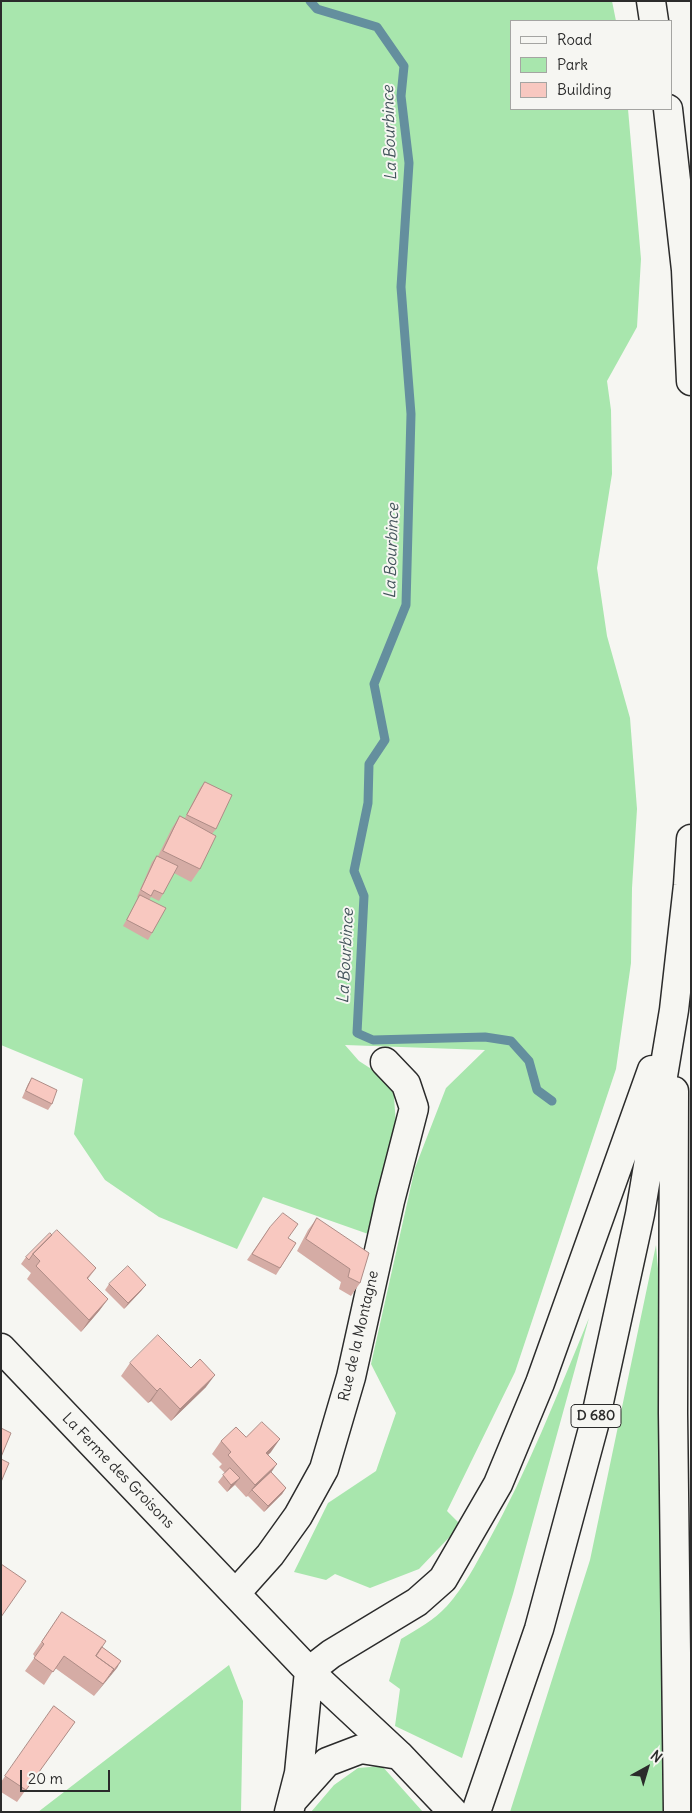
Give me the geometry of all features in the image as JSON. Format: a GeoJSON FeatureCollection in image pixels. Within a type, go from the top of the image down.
{"type":"FeatureCollection","features":[{"type":"Feature","properties":{"kind":"main road"},"geometry":{"type":"LineString","coordinates":[[651,1],[654,20]]}},
{"type":"Feature","properties":{"kind":"main road"},"geometry":{"type":"LineString","coordinates":[[668,110],[686,270],[691,381]]}},
{"type":"Feature","properties":{"kind":"main road","name":"D 680"},"geometry":{"type":"LineString","coordinates":[[476,1812],[539,1629],[594,1425],[640,1214],[674,1010],[688,885],[691,839]]}},
{"type":"Feature","properties":{"kind":"main road"},"geometry":{"type":"LineString","coordinates":[[290,1807],[299,1773],[309,1670],[417,1602],[442,1579],[498,1484],[540,1383],[674,1010]]}},
{"type":"Feature","properties":{"kind":"main road"},"geometry":{"type":"LineString","coordinates":[[674,1010],[673,1412],[678,1812]]}},
{"type":"Feature","properties":{"kind":"main road","name":"Rue de la Montagne"},"geometry":{"type":"LineString","coordinates":[[236,1593],[270,1555],[298,1516],[324,1469],[351,1377],[390,1201],[414,1108],[406,1084],[385,1062]]}},
{"type":"Feature","properties":{"kind":"main road","name":"La Ferme des Groisons"},"geometry":{"type":"LineString","coordinates":[[1,1348],[309,1670],[399,1755],[453,1812]]}},
{"type":"Feature","properties":{"kind":"main road"},"geometry":{"type":"LineString","coordinates":[[290,1807],[328,1762],[361,1748],[399,1755]]}},
{"type":"Feature","properties":{"kind":"green space"},"geometry":{"type":"Polygon","coordinates":[[[1,1],[612,1],[616,20],[510,20],[510,110],[628,110],[641,259],[637,327],[607,381],[611,410],[612,474],[597,568],[607,636],[630,718],[637,809],[632,888],[631,963],[616,1069],[515,1372],[447,1511],[461,1525],[419,1569],[370,1588],[335,1574],[326,1580],[294,1572],[328,1503],[376,1471],[396,1413],[371,1364],[415,1168],[446,1088],[485,1050],[345,1045],[359,1061],[393,1083],[396,1125],[371,1235],[263,1197],[237,1249],[159,1217],[105,1180],[74,1134],[83,1079],[1,1045],[1,1]]]}},
{"type":"Feature","properties":{"kind":"green space"},"geometry":{"type":"Polygon","coordinates":[[[656,1245],[659,1280],[664,1812],[510,1812],[590,1560],[656,1245]]]}},
{"type":"Feature","properties":{"kind":"green space"},"geometry":{"type":"Polygon","coordinates":[[[589,1318],[513,1594],[462,1758],[395,1726],[400,1689],[389,1681],[401,1639],[437,1616],[459,1591],[474,1567],[503,1515],[529,1459],[589,1318]]]}},
{"type":"Feature","properties":{"kind":"green space"},"geometry":{"type":"Polygon","coordinates":[[[229,1665],[243,1701],[241,1812],[38,1812],[229,1665]]]}},
{"type":"Feature","properties":{"kind":"green space"},"geometry":{"type":"Polygon","coordinates":[[[382,1766],[423,1812],[311,1812],[334,1785],[358,1768],[382,1766]]]}},
{"type":"Feature","properties":{"kind":"building"},"geometry":{"type":"Polygon","coordinates":[[[205,782],[232,795],[216,829],[187,815],[205,782]]]}},
{"type":"Feature","properties":{"kind":"building"},"geometry":{"type":"Polygon","coordinates":[[[180,816],[216,836],[200,869],[163,851],[180,816]]]}},
{"type":"Feature","properties":{"kind":"building"},"geometry":{"type":"Polygon","coordinates":[[[157,856],[178,866],[163,894],[154,890],[151,896],[141,890],[157,856]]]}},
{"type":"Feature","properties":{"kind":"building"},"geometry":{"type":"Polygon","coordinates":[[[140,895],[166,908],[152,933],[127,920],[140,895]]]}},
{"type":"Feature","properties":{"kind":"building"},"geometry":{"type":"Polygon","coordinates":[[[32,1078],[57,1090],[52,1104],[26,1091],[32,1078]]]}},
{"type":"Feature","properties":{"kind":"building"},"geometry":{"type":"Polygon","coordinates":[[[283,1213],[298,1224],[288,1238],[296,1243],[280,1268],[252,1254],[270,1227],[283,1213]]]}},
{"type":"Feature","properties":{"kind":"building"},"geometry":{"type":"Polygon","coordinates":[[[317,1218],[369,1253],[360,1283],[348,1277],[350,1269],[306,1239],[317,1218]]]}},
{"type":"Feature","properties":{"kind":"building"},"geometry":{"type":"Polygon","coordinates":[[[57,1230],[96,1268],[87,1278],[108,1299],[89,1320],[36,1266],[40,1261],[33,1254],[57,1230]]]}},
{"type":"Feature","properties":{"kind":"building"},"geometry":{"type":"Polygon","coordinates":[[[50,1233],[52,1235],[29,1260],[26,1257],[50,1233]]]}},
{"type":"Feature","properties":{"kind":"building"},"geometry":{"type":"Polygon","coordinates":[[[128,1266],[146,1285],[128,1303],[109,1284],[128,1266]]]}},
{"type":"Feature","properties":{"kind":"building"},"geometry":{"type":"Polygon","coordinates":[[[158,1335],[191,1368],[200,1359],[215,1375],[180,1409],[160,1388],[157,1391],[130,1363],[158,1335]]]}},
{"type":"Feature","properties":{"kind":"building"},"geometry":{"type":"Polygon","coordinates":[[[262,1422],[280,1439],[266,1453],[277,1464],[255,1485],[228,1455],[231,1452],[221,1441],[236,1427],[246,1437],[262,1422]]]}},
{"type":"Feature","properties":{"kind":"building"},"geometry":{"type":"Polygon","coordinates":[[[1,1428],[11,1433],[1,1457],[1,1428]]]}},
{"type":"Feature","properties":{"kind":"building"},"geometry":{"type":"Polygon","coordinates":[[[1,1459],[9,1463],[1,1482],[1,1459]]]}},
{"type":"Feature","properties":{"kind":"building"},"geometry":{"type":"Polygon","coordinates":[[[230,1468],[240,1478],[231,1485],[223,1475],[230,1468]]]}},
{"type":"Feature","properties":{"kind":"building"},"geometry":{"type":"Polygon","coordinates":[[[271,1472],[286,1488],[268,1506],[252,1490],[271,1472]]]}},
{"type":"Feature","properties":{"kind":"building"},"geometry":{"type":"Polygon","coordinates":[[[1,1564],[26,1581],[1,1617],[1,1564]]]}},
{"type":"Feature","properties":{"kind":"building"},"geometry":{"type":"Polygon","coordinates":[[[62,1612],[106,1641],[96,1656],[114,1669],[103,1684],[64,1656],[53,1672],[34,1658],[62,1612]]]}},
{"type":"Feature","properties":{"kind":"building"},"geometry":{"type":"Polygon","coordinates":[[[102,1647],[121,1661],[110,1675],[114,1669],[96,1656],[102,1647]]]}},
{"type":"Feature","properties":{"kind":"building"},"geometry":{"type":"Polygon","coordinates":[[[54,1706],[75,1722],[26,1790],[5,1776],[54,1706]]]}},
{"type":"Feature","properties":{"kind":"waterway","name":"La Bourbince"},"geometry":{"type":"LineString","coordinates":[[310,1],[317,9],[377,27],[404,66],[401,96],[409,163],[401,287],[411,414],[406,605],[374,684],[385,740],[369,764],[368,803],[354,871],[364,896],[357,1033],[373,1040],[485,1037],[511,1041],[529,1061],[537,1090],[552,1101]]}}]}
